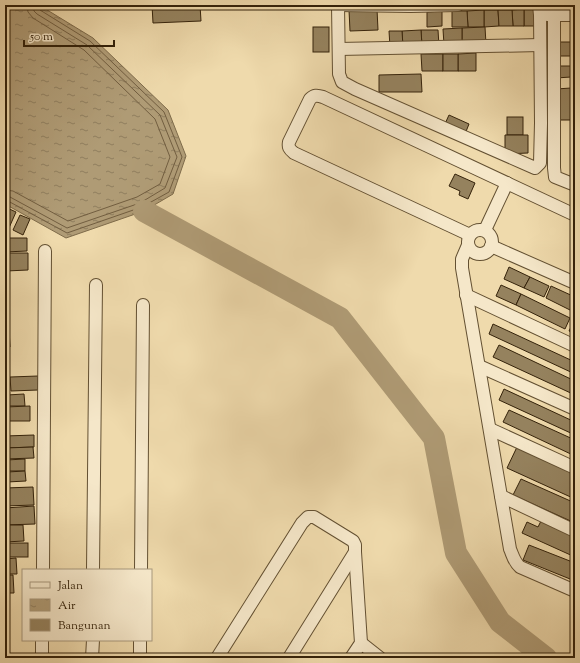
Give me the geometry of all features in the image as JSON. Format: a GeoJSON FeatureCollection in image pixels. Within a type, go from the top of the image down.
{"type":"FeatureCollection","features":[{"type":"Feature","properties":{"kind":"street"},"geometry":{"type":"LineString","coordinates":[[458,5],[338,5],[338,50],[340,78],[345,84],[354,89],[535,168],[540,163],[540,10],[554,10],[575,15]]}},
{"type":"Feature","properties":{"kind":"street"},"geometry":{"type":"LineString","coordinates":[[554,10],[555,177],[575,185]]}},
{"type":"Feature","properties":{"kind":"street"},"geometry":{"type":"LineString","coordinates":[[338,50],[540,45]]}},
{"type":"Feature","properties":{"kind":"street"},"geometry":{"type":"LineString","coordinates":[[575,215],[319,95],[310,99],[289,142],[289,148],[294,153],[469,240],[472,251],[475,253],[479,254],[487,251],[491,246],[491,236],[485,230],[476,230],[472,232],[469,240],[464,254],[461,263],[510,549],[514,561],[520,567],[575,591]]}},
{"type":"Feature","properties":{"kind":"street"},"geometry":{"type":"LineString","coordinates":[[485,230],[507,183]]}},
{"type":"Feature","properties":{"kind":"street"},"geometry":{"type":"LineString","coordinates":[[491,246],[575,283]]}},
{"type":"Feature","properties":{"kind":"street"},"geometry":{"type":"LineString","coordinates":[[43,569],[45,252]]}},
{"type":"Feature","properties":{"kind":"street"},"geometry":{"type":"LineString","coordinates":[[93,569],[96,285]]}},
{"type":"Feature","properties":{"kind":"street"},"geometry":{"type":"LineString","coordinates":[[466,295],[575,346]]}},
{"type":"Feature","properties":{"kind":"street"},"geometry":{"type":"LineString","coordinates":[[141,569],[143,305]]}},
{"type":"Feature","properties":{"kind":"street"},"geometry":{"type":"LineString","coordinates":[[479,366],[575,409]]}},
{"type":"Feature","properties":{"kind":"street"},"geometry":{"type":"LineString","coordinates":[[490,429],[575,468]]}},
{"type":"Feature","properties":{"kind":"street"},"geometry":{"type":"LineString","coordinates":[[501,496],[575,531]]}},
{"type":"Feature","properties":{"kind":"street"},"geometry":{"type":"LineString","coordinates":[[217,658],[298,528],[308,517],[314,517],[353,541],[355,545],[361,643],[351,658]]}},
{"type":"Feature","properties":{"kind":"street"},"geometry":{"type":"LineString","coordinates":[[289,658],[355,552]]}},
{"type":"Feature","properties":{"kind":"street"},"geometry":{"type":"LineString","coordinates":[[42,641],[42,658]]}},
{"type":"Feature","properties":{"kind":"street"},"geometry":{"type":"LineString","coordinates":[[92,658],[93,641]]}},
{"type":"Feature","properties":{"kind":"street"},"geometry":{"type":"LineString","coordinates":[[140,641],[140,658]]}},
{"type":"Feature","properties":{"kind":"street"},"geometry":{"type":"LineString","coordinates":[[361,643],[380,658]]}},
{"type":"Feature","properties":{"kind":"water"},"geometry":{"type":"Polygon","coordinates":[[[5,5],[39,5],[93,38],[168,110],[186,156],[173,194],[144,211],[66,238],[5,204],[5,5]]]}},
{"type":"Feature","properties":{"kind":"building"},"geometry":{"type":"Polygon","coordinates":[[[152,5],[200,5],[201,21],[153,23],[152,5]]]}},
{"type":"Feature","properties":{"kind":"building"},"geometry":{"type":"Polygon","coordinates":[[[377,9],[378,30],[350,31],[349,10],[377,9]]]}},
{"type":"Feature","properties":{"kind":"building"},"geometry":{"type":"Polygon","coordinates":[[[524,9],[535,9],[535,26],[524,26],[524,9]]]}},
{"type":"Feature","properties":{"kind":"building"},"geometry":{"type":"Polygon","coordinates":[[[524,9],[524,26],[513,26],[512,10],[524,9]]]}},
{"type":"Feature","properties":{"kind":"building"},"geometry":{"type":"Polygon","coordinates":[[[484,10],[498,10],[499,26],[484,27],[484,10]]]}},
{"type":"Feature","properties":{"kind":"building"},"geometry":{"type":"Polygon","coordinates":[[[484,10],[484,27],[468,27],[467,11],[484,10]]]}},
{"type":"Feature","properties":{"kind":"building"},"geometry":{"type":"Polygon","coordinates":[[[498,10],[512,10],[513,26],[499,26],[498,10]]]}},
{"type":"Feature","properties":{"kind":"building"},"geometry":{"type":"Polygon","coordinates":[[[442,11],[442,26],[427,27],[427,12],[442,11]]]}},
{"type":"Feature","properties":{"kind":"building"},"geometry":{"type":"Polygon","coordinates":[[[452,11],[467,11],[468,27],[452,27],[452,11]]]}},
{"type":"Feature","properties":{"kind":"building"},"geometry":{"type":"Polygon","coordinates":[[[313,27],[329,27],[329,52],[313,52],[313,27]]]}},
{"type":"Feature","properties":{"kind":"building"},"geometry":{"type":"Polygon","coordinates":[[[485,27],[486,44],[462,45],[462,28],[485,27]]]}},
{"type":"Feature","properties":{"kind":"building"},"geometry":{"type":"Polygon","coordinates":[[[462,28],[462,45],[444,45],[443,29],[462,28]]]}},
{"type":"Feature","properties":{"kind":"building"},"geometry":{"type":"Polygon","coordinates":[[[421,30],[438,30],[439,46],[422,46],[421,30]]]}},
{"type":"Feature","properties":{"kind":"building"},"geometry":{"type":"Polygon","coordinates":[[[421,30],[422,46],[403,47],[402,31],[421,30]]]}},
{"type":"Feature","properties":{"kind":"building"},"geometry":{"type":"Polygon","coordinates":[[[389,31],[402,31],[403,47],[390,47],[389,31]]]}},
{"type":"Feature","properties":{"kind":"building"},"geometry":{"type":"Polygon","coordinates":[[[573,39],[575,39],[575,65],[574,65],[573,39]]]}},
{"type":"Feature","properties":{"kind":"building"},"geometry":{"type":"Polygon","coordinates":[[[555,42],[571,42],[572,56],[555,56],[555,42]]]}},
{"type":"Feature","properties":{"kind":"building"},"geometry":{"type":"Polygon","coordinates":[[[476,53],[476,71],[458,71],[458,54],[476,53]]]}},
{"type":"Feature","properties":{"kind":"building"},"geometry":{"type":"Polygon","coordinates":[[[421,54],[443,54],[443,71],[422,71],[421,54]]]}},
{"type":"Feature","properties":{"kind":"building"},"geometry":{"type":"Polygon","coordinates":[[[443,54],[458,54],[458,71],[443,71],[443,54]]]}},
{"type":"Feature","properties":{"kind":"building"},"geometry":{"type":"Polygon","coordinates":[[[555,66],[571,66],[571,77],[556,78],[555,66]]]}},
{"type":"Feature","properties":{"kind":"building"},"geometry":{"type":"Polygon","coordinates":[[[421,74],[422,92],[379,92],[379,75],[421,74]]]}},
{"type":"Feature","properties":{"kind":"building"},"geometry":{"type":"Polygon","coordinates":[[[573,87],[575,87],[575,110],[574,110],[573,87]]]}},
{"type":"Feature","properties":{"kind":"building"},"geometry":{"type":"Polygon","coordinates":[[[571,88],[571,120],[556,120],[556,89],[571,88]]]}},
{"type":"Feature","properties":{"kind":"building"},"geometry":{"type":"Polygon","coordinates":[[[449,115],[469,124],[465,134],[444,126],[449,115]]]}},
{"type":"Feature","properties":{"kind":"building"},"geometry":{"type":"Polygon","coordinates":[[[507,117],[523,117],[523,135],[507,135],[507,117]]]}},
{"type":"Feature","properties":{"kind":"building"},"geometry":{"type":"Polygon","coordinates":[[[505,135],[528,135],[528,153],[505,154],[505,135]]]}},
{"type":"Feature","properties":{"kind":"building"},"geometry":{"type":"Polygon","coordinates":[[[455,174],[475,183],[468,199],[459,195],[460,191],[449,186],[455,174]]]}},
{"type":"Feature","properties":{"kind":"building"},"geometry":{"type":"Polygon","coordinates":[[[5,207],[16,212],[5,237],[5,207]]]}},
{"type":"Feature","properties":{"kind":"building"},"geometry":{"type":"Polygon","coordinates":[[[20,215],[30,219],[23,235],[13,230],[20,215]]]}},
{"type":"Feature","properties":{"kind":"building"},"geometry":{"type":"Polygon","coordinates":[[[5,238],[27,238],[27,251],[5,252],[5,238]]]}},
{"type":"Feature","properties":{"kind":"building"},"geometry":{"type":"Polygon","coordinates":[[[6,253],[28,253],[28,270],[6,271],[6,253]]]}},
{"type":"Feature","properties":{"kind":"building"},"geometry":{"type":"Polygon","coordinates":[[[509,267],[530,277],[524,288],[504,279],[509,267]]]}},
{"type":"Feature","properties":{"kind":"building"},"geometry":{"type":"Polygon","coordinates":[[[5,273],[7,273],[8,292],[5,292],[5,273]]]}},
{"type":"Feature","properties":{"kind":"building"},"geometry":{"type":"Polygon","coordinates":[[[530,277],[549,286],[544,297],[524,288],[530,277]]]}},
{"type":"Feature","properties":{"kind":"building"},"geometry":{"type":"Polygon","coordinates":[[[501,285],[521,294],[516,305],[496,296],[501,285]]]}},
{"type":"Feature","properties":{"kind":"building"},"geometry":{"type":"Polygon","coordinates":[[[551,286],[575,297],[574,312],[546,298],[551,286]]]}},
{"type":"Feature","properties":{"kind":"building"},"geometry":{"type":"Polygon","coordinates":[[[5,292],[7,292],[7,310],[5,310],[5,292]]]}},
{"type":"Feature","properties":{"kind":"building"},"geometry":{"type":"Polygon","coordinates":[[[521,294],[570,318],[565,329],[516,305],[521,294]]]}},
{"type":"Feature","properties":{"kind":"building"},"geometry":{"type":"Polygon","coordinates":[[[5,310],[7,310],[7,329],[5,329],[5,310]]]}},
{"type":"Feature","properties":{"kind":"building"},"geometry":{"type":"Polygon","coordinates":[[[575,321],[575,333],[569,331],[575,321]]]}},
{"type":"Feature","properties":{"kind":"building"},"geometry":{"type":"Polygon","coordinates":[[[493,324],[575,362],[575,374],[489,334],[493,324]]]}},
{"type":"Feature","properties":{"kind":"building"},"geometry":{"type":"Polygon","coordinates":[[[5,329],[9,329],[10,347],[5,347],[5,329]]]}},
{"type":"Feature","properties":{"kind":"building"},"geometry":{"type":"Polygon","coordinates":[[[499,345],[575,381],[575,395],[493,357],[499,345]]]}},
{"type":"Feature","properties":{"kind":"building"},"geometry":{"type":"Polygon","coordinates":[[[5,348],[8,348],[8,369],[5,369],[5,348]]]}},
{"type":"Feature","properties":{"kind":"building"},"geometry":{"type":"Polygon","coordinates":[[[5,369],[8,369],[9,386],[5,386],[5,369]]]}},
{"type":"Feature","properties":{"kind":"building"},"geometry":{"type":"Polygon","coordinates":[[[38,376],[38,390],[11,391],[10,377],[38,376]]]}},
{"type":"Feature","properties":{"kind":"building"},"geometry":{"type":"Polygon","coordinates":[[[504,389],[575,422],[575,435],[499,400],[504,389]]]}},
{"type":"Feature","properties":{"kind":"building"},"geometry":{"type":"Polygon","coordinates":[[[24,394],[25,406],[7,406],[7,395],[24,394]]]}},
{"type":"Feature","properties":{"kind":"building"},"geometry":{"type":"Polygon","coordinates":[[[30,406],[30,421],[5,421],[5,407],[30,406]]]}},
{"type":"Feature","properties":{"kind":"building"},"geometry":{"type":"Polygon","coordinates":[[[509,410],[575,440],[575,456],[503,422],[509,410]]]}},
{"type":"Feature","properties":{"kind":"building"},"geometry":{"type":"Polygon","coordinates":[[[34,435],[34,447],[5,448],[5,436],[34,435]]]}},
{"type":"Feature","properties":{"kind":"building"},"geometry":{"type":"Polygon","coordinates":[[[33,447],[34,458],[5,459],[5,448],[33,447]]]}},
{"type":"Feature","properties":{"kind":"building"},"geometry":{"type":"Polygon","coordinates":[[[517,447],[575,474],[575,499],[507,468],[517,447]]]}},
{"type":"Feature","properties":{"kind":"building"},"geometry":{"type":"Polygon","coordinates":[[[25,459],[25,471],[6,471],[6,460],[25,459]]]}},
{"type":"Feature","properties":{"kind":"building"},"geometry":{"type":"Polygon","coordinates":[[[25,471],[26,481],[7,482],[7,472],[25,471]]]}},
{"type":"Feature","properties":{"kind":"building"},"geometry":{"type":"Polygon","coordinates":[[[521,479],[575,503],[575,523],[513,495],[521,479]]]}},
{"type":"Feature","properties":{"kind":"building"},"geometry":{"type":"Polygon","coordinates":[[[33,487],[34,505],[5,506],[5,488],[33,487]]]}},
{"type":"Feature","properties":{"kind":"building"},"geometry":{"type":"Polygon","coordinates":[[[34,506],[35,524],[5,525],[5,508],[34,506]]]}},
{"type":"Feature","properties":{"kind":"building"},"geometry":{"type":"Polygon","coordinates":[[[541,521],[575,536],[575,557],[522,533],[527,522],[538,527],[541,521]]]}},
{"type":"Feature","properties":{"kind":"building"},"geometry":{"type":"Polygon","coordinates":[[[5,525],[23,525],[24,541],[5,542],[5,525]]]}},
{"type":"Feature","properties":{"kind":"building"},"geometry":{"type":"Polygon","coordinates":[[[5,543],[28,543],[28,557],[5,557],[5,543]]]}},
{"type":"Feature","properties":{"kind":"building"},"geometry":{"type":"Polygon","coordinates":[[[529,545],[575,563],[575,581],[523,560],[529,545]]]}},
{"type":"Feature","properties":{"kind":"building"},"geometry":{"type":"Polygon","coordinates":[[[16,558],[17,574],[5,574],[5,559],[16,558]]]}},
{"type":"Feature","properties":{"kind":"building"},"geometry":{"type":"Polygon","coordinates":[[[5,575],[13,575],[14,593],[5,593],[5,575]]]}},
{"type":"Feature","properties":{"kind":"waterway"},"geometry":{"type":"LineString","coordinates":[[144,211],[340,318],[434,438],[456,553],[500,622],[546,658]]}}]}
